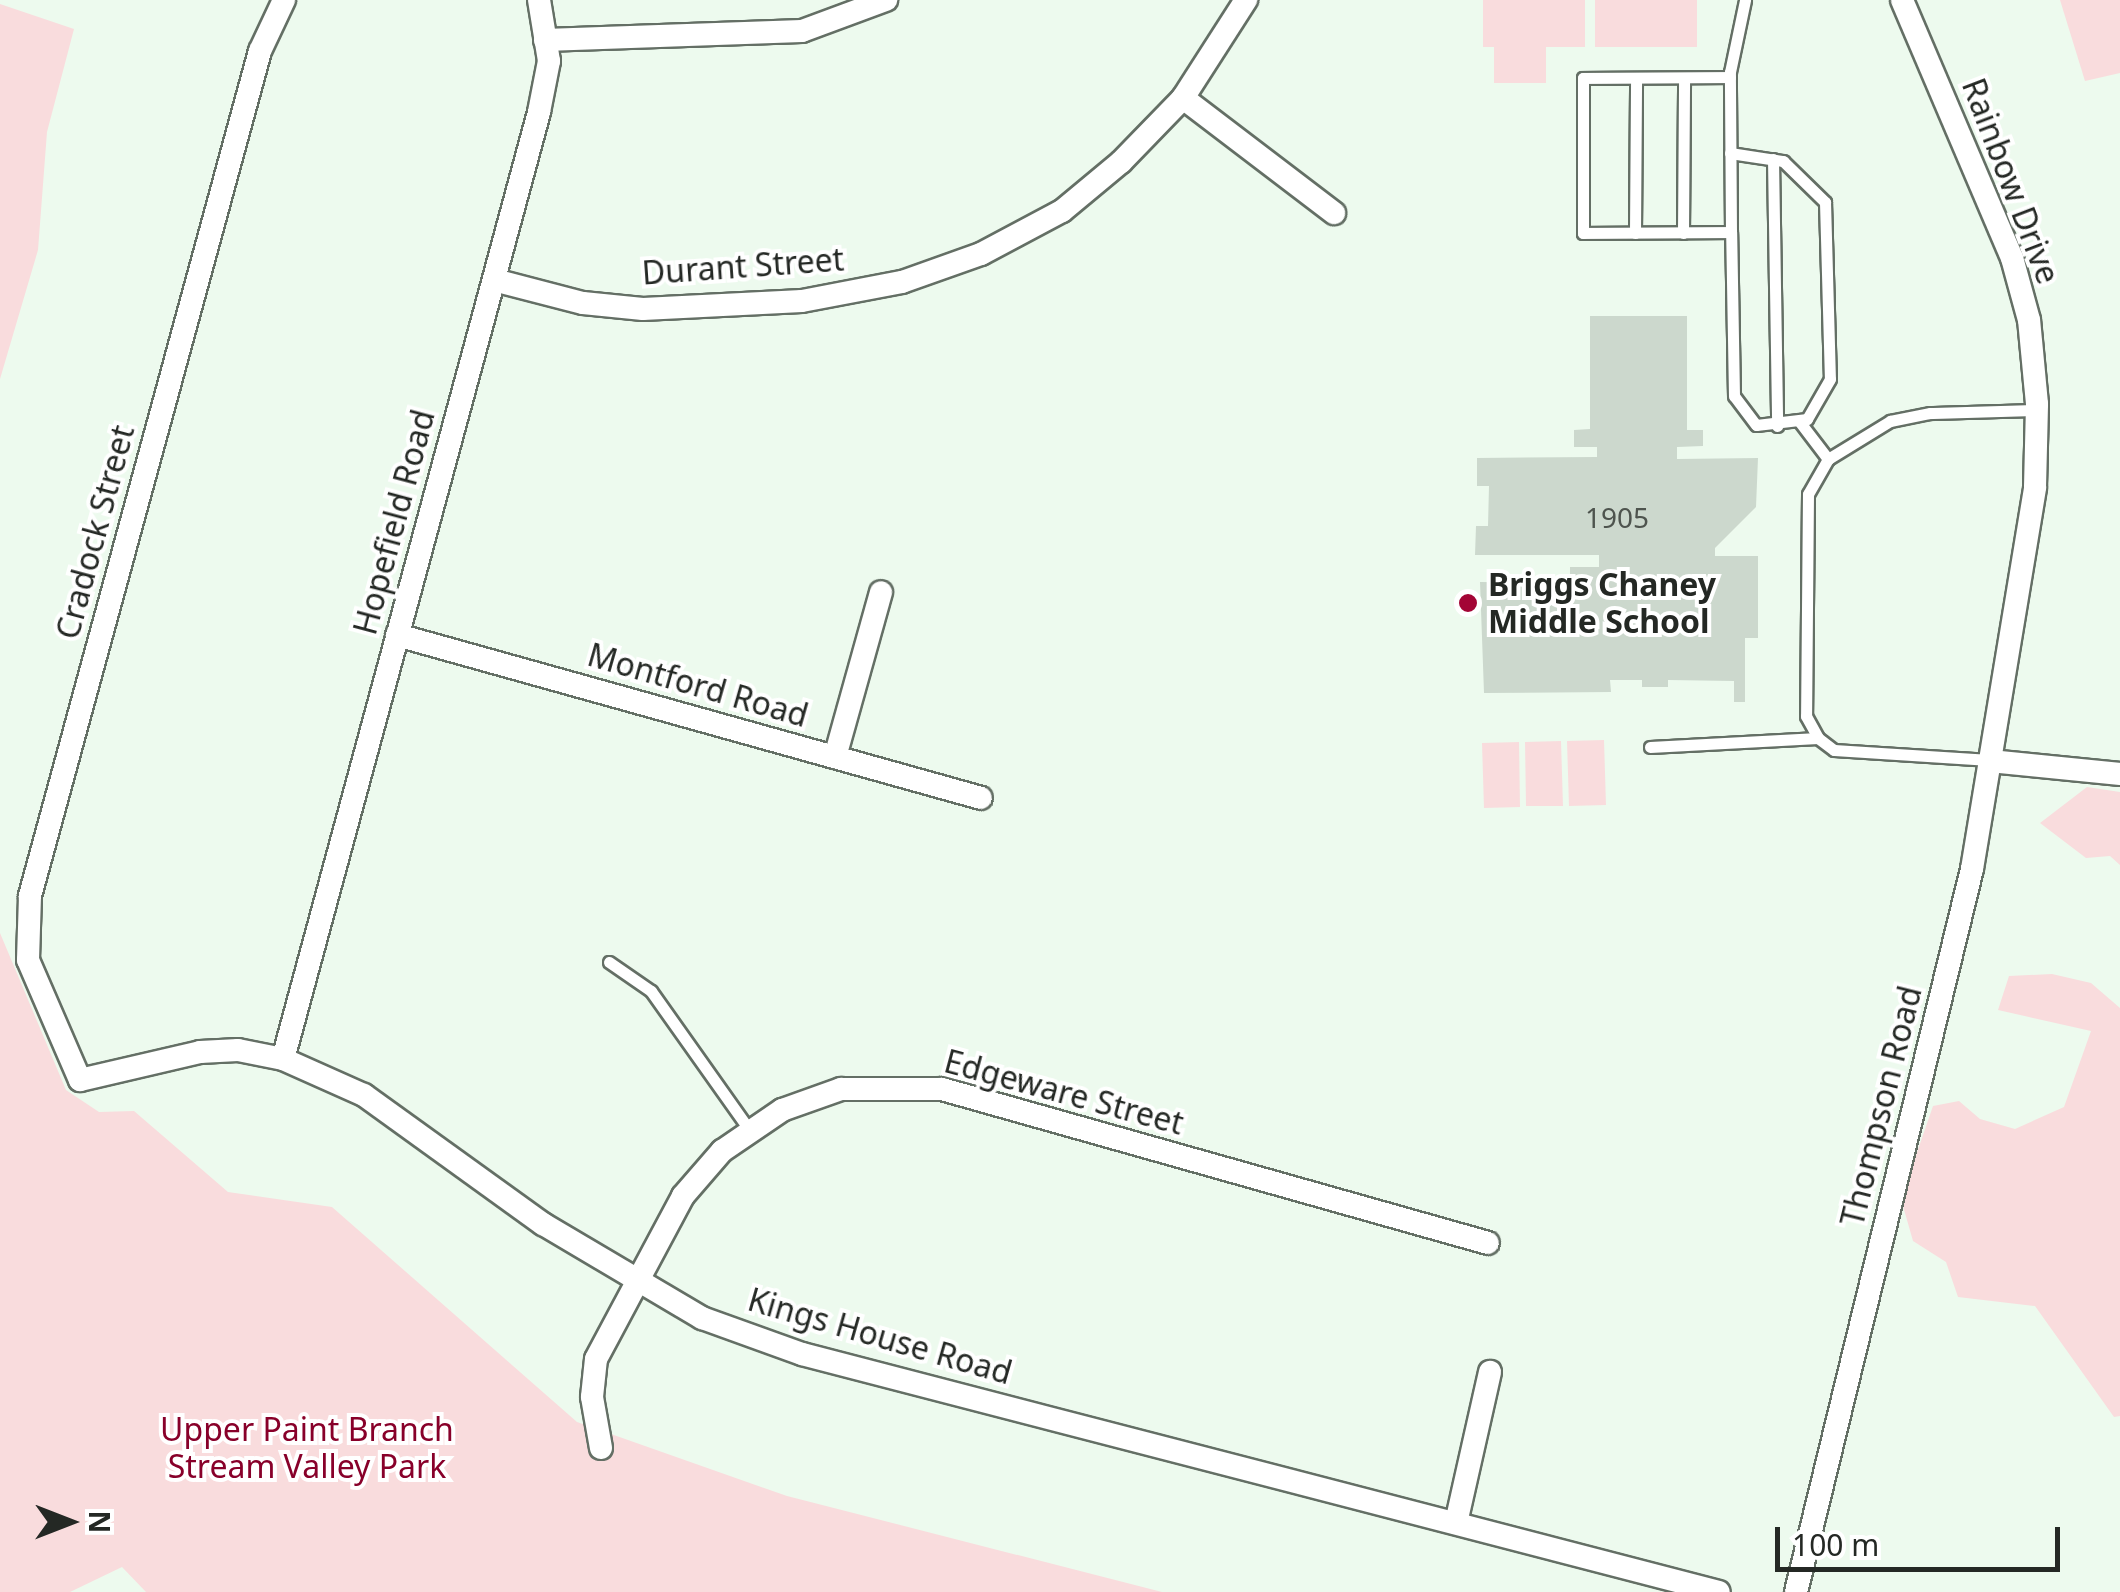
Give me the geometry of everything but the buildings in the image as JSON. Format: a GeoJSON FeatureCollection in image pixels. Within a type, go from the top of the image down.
{"type":"FeatureCollection","features":[{"type":"Feature","properties":{"kind":"street","name":"Cradock Street"},"geometry":{"type":"LineString","coordinates":[[80,1080],[28,960],[30,896],[260,52],[284,0]]}},
{"type":"Feature","properties":{"kind":"street","name":"Hopefield Road"},"geometry":{"type":"LineString","coordinates":[[283,1059],[539,112],[549,61],[539,0]]}},
{"type":"Feature","properties":{"kind":"street"},"geometry":{"type":"LineString","coordinates":[[545,40],[802,31],[886,0]]}},
{"type":"Feature","properties":{"kind":"street","name":"Durant Street"},"geometry":{"type":"LineString","coordinates":[[494,280],[582,303],[643,309],[802,301],[902,282],[981,254],[1062,211],[1183,98],[1246,0]]}},
{"type":"Feature","properties":{"kind":"street","name":"Rainbow Drive"},"geometry":{"type":"LineString","coordinates":[[1902,0],[2012,258],[2029,320],[2037,410],[2024,572]]}},
{"type":"Feature","properties":{"kind":"street"},"geometry":{"type":"LineString","coordinates":[[1183,98],[1334,213]]}},
{"type":"Feature","properties":{"kind":"street","name":"Thompson Road"},"geometry":{"type":"LineString","coordinates":[[1796,1592],[1972,869],[2024,572]]}},
{"type":"Feature","properties":{"kind":"street"},"geometry":{"type":"LineString","coordinates":[[836,757],[881,592]]}},
{"type":"Feature","properties":{"kind":"street","name":"Montford Road"},"geometry":{"type":"LineString","coordinates":[[397,635],[981,798]]}},
{"type":"Feature","properties":{"kind":"street"},"geometry":{"type":"LineString","coordinates":[[1990,760],[2120,774]]}},
{"type":"Feature","properties":{"kind":"street","name":"Kings House Road"},"geometry":{"type":"LineString","coordinates":[[80,1080],[200,1052],[238,1050],[283,1059],[364,1095],[543,1224],[702,1318],[802,1354],[1719,1592]]}},
{"type":"Feature","properties":{"kind":"street","name":"Edgeware Street"},"geometry":{"type":"LineString","coordinates":[[600,1448],[592,1397],[596,1359],[633,1279],[683,1196],[722,1151],[782,1110],[842,1089],[942,1089],[1488,1243]]}},
{"type":"Feature","properties":{"kind":"street"},"geometry":{"type":"LineString","coordinates":[[1456,1523],[1490,1372]]}},
{"type":"Feature","properties":{"kind":"lane"},"geometry":{"type":"LineString","coordinates":[[1730,153],[1773,159],[1812,184],[1830,223],[1830,379],[1818,407],[1799,421],[1777,426],[1756,424],[1734,396],[1730,153],[1730,77],[1745,0]]}},
{"type":"Feature","properties":{"kind":"lane"},"geometry":{"type":"LineString","coordinates":[[1730,77],[1583,78],[1583,233],[1731,232]]}},
{"type":"Feature","properties":{"kind":"lane"},"geometry":{"type":"LineString","coordinates":[[1635,233],[1636,78]]}},
{"type":"Feature","properties":{"kind":"lane"},"geometry":{"type":"LineString","coordinates":[[1683,233],[1684,78]]}},
{"type":"Feature","properties":{"kind":"lane"},"geometry":{"type":"LineString","coordinates":[[1773,159],[1777,426]]}},
{"type":"Feature","properties":{"kind":"lane"},"geometry":{"type":"LineString","coordinates":[[1990,760],[1834,750],[1818,738],[1806,716],[1808,494],[1828,460],[1890,421],[1930,413],[2037,410]]}},
{"type":"Feature","properties":{"kind":"lane"},"geometry":{"type":"LineString","coordinates":[[1799,421],[1828,460]]}},
{"type":"Feature","properties":{"kind":"lane"},"geometry":{"type":"LineString","coordinates":[[1650,747],[1818,738]]}},
{"type":"Feature","properties":{"kind":"lane"},"geometry":{"type":"LineString","coordinates":[[609,962],[652,991],[750,1132]]}},
{"type":"Feature","properties":{"kind":"green space"},"geometry":{"type":"Polygon","coordinates":[[[1483,0],[1585,0],[1585,47],[1546,47],[1546,83],[1494,83],[1494,47],[1483,47],[1483,0]]]}},
{"type":"Feature","properties":{"kind":"green space"},"geometry":{"type":"Polygon","coordinates":[[[1595,0],[1697,0],[1697,47],[1595,47],[1595,0]]]}},
{"type":"Feature","properties":{"kind":"green space"},"geometry":{"type":"Polygon","coordinates":[[[2060,0],[2120,0],[2120,73],[2085,81],[2060,0]]]}},
{"type":"Feature","properties":{"kind":"green space"},"geometry":{"type":"Polygon","coordinates":[[[0,4],[74,29],[47,132],[38,250],[0,379],[0,4]]]}},
{"type":"Feature","properties":{"kind":"green space"},"geometry":{"type":"Polygon","coordinates":[[[1604,740],[1606,805],[1569,806],[1567,741],[1604,740]]]}},
{"type":"Feature","properties":{"kind":"green space"},"geometry":{"type":"Polygon","coordinates":[[[1561,741],[1563,806],[1526,806],[1525,742],[1561,741]]]}},
{"type":"Feature","properties":{"kind":"green space"},"geometry":{"type":"Polygon","coordinates":[[[1519,742],[1520,807],[1484,808],[1482,743],[1519,742]]]}},
{"type":"Feature","properties":{"kind":"green space"},"geometry":{"type":"Polygon","coordinates":[[[2087,787],[2120,792],[2120,865],[2110,856],[2086,858],[2040,823],[2087,787]]]}},
{"type":"Feature","properties":{"kind":"green space","name":"Upper Paint Branch Stream Valley Park"},"geometry":{"type":"Polygon","coordinates":[[[0,933],[66,1090],[99,1112],[134,1111],[228,1192],[332,1207],[577,1422],[787,1496],[1162,1592],[146,1592],[122,1567],[70,1592],[0,1592],[0,933]]]}},
{"type":"Feature","properties":{"kind":"green space"},"geometry":{"type":"Polygon","coordinates":[[[2052,974],[2091,983],[2120,1008],[2120,1416],[2114,1417],[2035,1306],[1958,1297],[1946,1262],[1913,1241],[1901,1199],[1933,1106],[1959,1101],[1980,1119],[2015,1129],[2064,1107],[2091,1031],[1998,1010],[2009,976],[2052,974]]]}},
{"type":"Feature","properties":{"kind":"place","name":"Briggs Chaney Middle School"},"geometry":{"type":"Point","coordinates":[1468,603]}}]}
